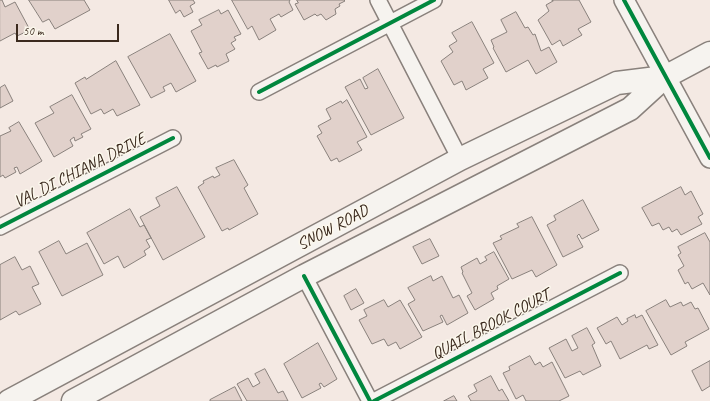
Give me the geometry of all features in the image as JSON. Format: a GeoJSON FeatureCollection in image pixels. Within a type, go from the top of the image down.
{"type":"FeatureCollection","features":[{"type":"Feature","properties":{"kind":"main road","name":"SNOW ROAD"},"geometry":{"type":"LineString","coordinates":[[74,401],[304,276],[630,109],[665,77],[710,53]]}},
{"type":"Feature","properties":{"kind":"main road","name":"SNOW ROAD"},"geometry":{"type":"LineString","coordinates":[[9,401],[460,159],[617,83],[665,77]]}},
{"type":"Feature","properties":{"kind":"street"},"geometry":{"type":"LineString","coordinates":[[378,0],[460,159]]}},
{"type":"Feature","properties":{"kind":"street"},"geometry":{"type":"LineString","coordinates":[[259,92],[434,0]]}},
{"type":"Feature","properties":{"kind":"street"},"geometry":{"type":"LineString","coordinates":[[624,0],[710,158]]}},
{"type":"Feature","properties":{"kind":"street","name":"VAL DI CHIANA DRIVE"},"geometry":{"type":"LineString","coordinates":[[0,227],[173,138]]}},
{"type":"Feature","properties":{"kind":"street","name":"QUAIL BROOK COURT"},"geometry":{"type":"LineString","coordinates":[[374,401],[620,273]]}},
{"type":"Feature","properties":{"kind":"street"},"geometry":{"type":"LineString","coordinates":[[304,276],[370,401]]}},
{"type":"Feature","properties":{"kind":"building"},"geometry":{"type":"Polygon","coordinates":[[[0,0],[2,0],[5,7],[15,2],[30,30],[17,36],[15,33],[0,41],[0,0]]]}},
{"type":"Feature","properties":{"kind":"building"},"geometry":{"type":"Polygon","coordinates":[[[29,0],[84,0],[90,10],[55,29],[49,19],[43,22],[29,0]]]}},
{"type":"Feature","properties":{"kind":"building"},"geometry":{"type":"Polygon","coordinates":[[[169,0],[193,0],[195,3],[190,6],[193,12],[184,17],[180,10],[176,13],[169,0]]]}},
{"type":"Feature","properties":{"kind":"building"},"geometry":{"type":"Polygon","coordinates":[[[232,0],[290,0],[289,2],[293,10],[281,17],[279,14],[270,19],[276,30],[259,40],[252,26],[248,29],[232,0]]]}},
{"type":"Feature","properties":{"kind":"building"},"geometry":{"type":"Polygon","coordinates":[[[297,0],[345,1],[339,4],[340,6],[335,9],[336,14],[326,20],[321,14],[317,16],[315,14],[304,20],[295,4],[298,3],[297,0]]]}},
{"type":"Feature","properties":{"kind":"building"},"geometry":{"type":"Polygon","coordinates":[[[552,0],[579,0],[591,22],[578,29],[582,35],[563,46],[560,40],[552,45],[538,20],[549,11],[546,5],[553,1],[552,0]]]}},
{"type":"Feature","properties":{"kind":"building"},"geometry":{"type":"Polygon","coordinates":[[[219,10],[221,14],[228,10],[241,34],[234,37],[236,40],[231,43],[235,49],[226,54],[229,61],[217,67],[216,65],[208,69],[199,53],[202,52],[191,31],[202,25],[199,20],[219,10]]]}},
{"type":"Feature","properties":{"kind":"building"},"geometry":{"type":"Polygon","coordinates":[[[516,12],[525,28],[528,27],[533,35],[535,34],[541,51],[549,47],[557,62],[536,74],[528,60],[506,72],[493,48],[494,47],[491,40],[507,32],[501,20],[516,12]]]}},
{"type":"Feature","properties":{"kind":"building"},"geometry":{"type":"Polygon","coordinates":[[[472,22],[494,63],[483,69],[488,78],[466,90],[462,81],[454,85],[441,61],[453,52],[449,46],[457,41],[452,33],[472,22]]]}},
{"type":"Feature","properties":{"kind":"building"},"geometry":{"type":"Polygon","coordinates":[[[170,34],[196,81],[176,92],[171,83],[163,87],[165,91],[151,98],[128,57],[170,34]]]}},
{"type":"Feature","properties":{"kind":"building"},"geometry":{"type":"Polygon","coordinates":[[[116,61],[140,105],[117,116],[113,109],[104,114],[101,109],[91,114],[75,83],[85,77],[86,79],[116,61]]]}},
{"type":"Feature","properties":{"kind":"building"},"geometry":{"type":"Polygon","coordinates":[[[378,69],[404,118],[371,135],[345,87],[360,79],[365,89],[368,88],[363,78],[378,69]]]}},
{"type":"Feature","properties":{"kind":"building"},"geometry":{"type":"Polygon","coordinates":[[[5,85],[13,101],[0,108],[0,88],[5,85]]]}},
{"type":"Feature","properties":{"kind":"building"},"geometry":{"type":"Polygon","coordinates":[[[72,95],[91,129],[81,134],[83,137],[75,141],[74,137],[70,140],[73,146],[54,157],[35,123],[54,113],[50,107],[72,95]]]}},
{"type":"Feature","properties":{"kind":"building"},"geometry":{"type":"Polygon","coordinates":[[[347,100],[367,137],[357,142],[362,150],[339,162],[337,158],[331,161],[317,136],[322,133],[318,126],[331,119],[326,109],[341,101],[342,103],[347,100]]]}},
{"type":"Feature","properties":{"kind":"building"},"geometry":{"type":"Polygon","coordinates":[[[19,122],[42,161],[20,174],[17,167],[14,168],[16,172],[5,178],[3,175],[0,177],[0,136],[11,131],[9,128],[19,122]]]}},
{"type":"Feature","properties":{"kind":"building"},"geometry":{"type":"Polygon","coordinates":[[[234,160],[248,185],[244,188],[258,214],[229,230],[228,228],[222,231],[198,187],[204,183],[203,181],[213,176],[214,178],[220,175],[216,168],[234,160]]]}},
{"type":"Feature","properties":{"kind":"building"},"geometry":{"type":"Polygon","coordinates":[[[177,187],[205,237],[163,260],[140,217],[160,206],[156,198],[177,187]]]}},
{"type":"Feature","properties":{"kind":"building"},"geometry":{"type":"Polygon","coordinates":[[[681,187],[685,195],[691,191],[703,214],[698,217],[702,224],[681,235],[677,229],[672,232],[669,227],[663,230],[659,223],[652,226],[642,208],[681,187]]]}},
{"type":"Feature","properties":{"kind":"building"},"geometry":{"type":"Polygon","coordinates":[[[583,200],[599,230],[582,239],[579,234],[577,236],[583,247],[563,257],[547,225],[556,220],[554,216],[583,200]]]}},
{"type":"Feature","properties":{"kind":"building"},"geometry":{"type":"Polygon","coordinates":[[[130,209],[140,227],[144,225],[151,238],[146,240],[150,247],[144,251],[146,255],[124,268],[118,256],[104,264],[87,233],[130,209]]]}},
{"type":"Feature","properties":{"kind":"building"},"geometry":{"type":"Polygon","coordinates":[[[532,217],[557,265],[536,277],[532,270],[512,279],[493,243],[502,239],[500,236],[519,227],[517,224],[532,217]]]}},
{"type":"Feature","properties":{"kind":"building"},"geometry":{"type":"Polygon","coordinates":[[[705,233],[710,242],[710,295],[703,283],[692,289],[688,282],[685,284],[678,270],[684,266],[678,255],[681,253],[678,247],[705,233]]]}},
{"type":"Feature","properties":{"kind":"building"},"geometry":{"type":"Polygon","coordinates":[[[430,239],[439,256],[422,264],[413,247],[430,239]]]}},
{"type":"Feature","properties":{"kind":"building"},"geometry":{"type":"Polygon","coordinates":[[[59,241],[66,254],[87,243],[103,275],[62,296],[39,252],[59,241]]]}},
{"type":"Feature","properties":{"kind":"building"},"geometry":{"type":"Polygon","coordinates":[[[494,252],[509,279],[497,286],[498,289],[491,293],[494,299],[475,310],[467,296],[472,293],[462,273],[461,267],[477,258],[480,264],[487,260],[485,257],[494,252]]]}},
{"type":"Feature","properties":{"kind":"building"},"geometry":{"type":"Polygon","coordinates":[[[15,257],[22,270],[30,266],[39,284],[32,287],[41,304],[19,315],[16,311],[0,320],[0,265],[15,257]]]}},
{"type":"Feature","properties":{"kind":"building"},"geometry":{"type":"Polygon","coordinates":[[[431,276],[433,281],[442,276],[453,298],[459,295],[468,313],[447,325],[442,315],[440,316],[443,322],[423,331],[408,304],[415,300],[408,288],[431,276]]]}},
{"type":"Feature","properties":{"kind":"building"},"geometry":{"type":"Polygon","coordinates":[[[356,289],[364,303],[351,310],[344,296],[356,289]]]}},
{"type":"Feature","properties":{"kind":"building"},"geometry":{"type":"Polygon","coordinates":[[[384,300],[388,307],[400,300],[422,337],[400,349],[396,342],[388,346],[384,339],[372,344],[359,320],[367,316],[364,310],[384,300]]]}},
{"type":"Feature","properties":{"kind":"building"},"geometry":{"type":"Polygon","coordinates":[[[666,300],[670,307],[681,302],[683,306],[691,302],[695,309],[698,308],[709,329],[685,342],[687,346],[671,355],[646,311],[666,300]]]}},
{"type":"Feature","properties":{"kind":"building"},"geometry":{"type":"Polygon","coordinates":[[[635,315],[636,318],[642,315],[658,345],[649,349],[647,345],[620,359],[611,341],[606,344],[597,328],[617,317],[622,325],[628,321],[627,319],[635,315]]]}},
{"type":"Feature","properties":{"kind":"building"},"geometry":{"type":"Polygon","coordinates":[[[587,328],[595,343],[592,345],[601,366],[583,375],[580,371],[565,378],[549,348],[566,339],[572,351],[578,348],[572,336],[587,328]]]}},
{"type":"Feature","properties":{"kind":"building"},"geometry":{"type":"Polygon","coordinates":[[[318,343],[337,379],[324,387],[321,383],[319,384],[321,388],[302,398],[284,364],[318,343]]]}},
{"type":"Feature","properties":{"kind":"building"},"geometry":{"type":"Polygon","coordinates":[[[530,356],[535,365],[540,362],[543,367],[552,362],[569,396],[559,401],[526,401],[523,395],[516,399],[503,373],[510,370],[509,367],[530,356]]]}},
{"type":"Feature","properties":{"kind":"building"},"geometry":{"type":"Polygon","coordinates":[[[710,361],[710,386],[702,391],[692,371],[710,361]]]}},
{"type":"Feature","properties":{"kind":"building"},"geometry":{"type":"Polygon","coordinates":[[[265,369],[278,393],[283,391],[288,401],[247,401],[237,384],[248,378],[253,387],[260,383],[255,374],[265,369]]]}},
{"type":"Feature","properties":{"kind":"building"},"geometry":{"type":"Polygon","coordinates":[[[491,376],[499,391],[502,389],[509,401],[471,401],[468,396],[477,391],[474,385],[491,376]]]}},
{"type":"Feature","properties":{"kind":"building"},"geometry":{"type":"Polygon","coordinates":[[[235,387],[242,401],[210,401],[210,400],[235,387]]]}},
{"type":"Feature","properties":{"kind":"building"},"geometry":{"type":"Polygon","coordinates":[[[454,396],[457,401],[444,401],[454,396]]]}},
{"type":"Feature","properties":{"kind":"cycle path"},"geometry":{"type":"LineString","coordinates":[[259,92],[434,0]]}},
{"type":"Feature","properties":{"kind":"cycle path"},"geometry":{"type":"LineString","coordinates":[[624,0],[710,158]]}},
{"type":"Feature","properties":{"kind":"cycle path"},"geometry":{"type":"LineString","coordinates":[[0,227],[173,138]]}},
{"type":"Feature","properties":{"kind":"cycle path"},"geometry":{"type":"LineString","coordinates":[[374,401],[620,273]]}},
{"type":"Feature","properties":{"kind":"cycle path"},"geometry":{"type":"LineString","coordinates":[[304,276],[370,401]]}}]}
